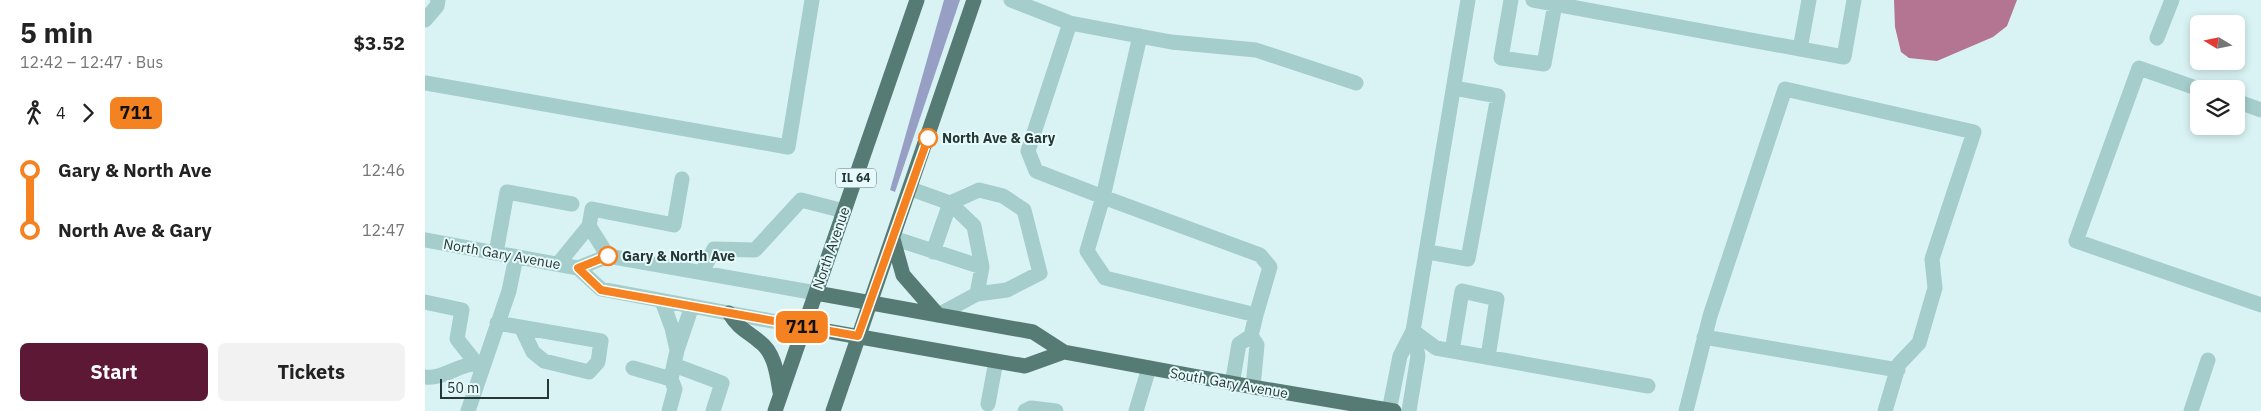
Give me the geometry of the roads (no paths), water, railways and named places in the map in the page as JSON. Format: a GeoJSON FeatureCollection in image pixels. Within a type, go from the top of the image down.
{"type":"FeatureCollection","features":[{"type":"Feature","properties":{"kind":"main road","name":"North Avenue"},"geometry":{"type":"LineString","coordinates":[[775,411],[917,0]]}},
{"type":"Feature","properties":{"kind":"main road"},"geometry":{"type":"LineString","coordinates":[[833,411],[975,0]]}},
{"type":"Feature","properties":{"kind":"main road"},"geometry":{"type":"LineString","coordinates":[[893,238],[903,275],[938,315]]}},
{"type":"Feature","properties":{"kind":"main road"},"geometry":{"type":"LineString","coordinates":[[816,293],[870,303]]}},
{"type":"Feature","properties":{"kind":"main road","name":"South Gary Avenue"},"geometry":{"type":"LineString","coordinates":[[870,303],[1033,332],[1064,352],[1253,388],[1391,411]]}},
{"type":"Feature","properties":{"kind":"main road"},"geometry":{"type":"LineString","coordinates":[[729,313],[738,326],[762,342],[766,348],[777,374],[780,395]]}},
{"type":"Feature","properties":{"kind":"main road"},"geometry":{"type":"LineString","coordinates":[[804,327],[1025,366],[1064,352]]}},
{"type":"Feature","properties":{"kind":"street"},"geometry":{"type":"LineString","coordinates":[[425,20],[437,6],[438,0]]}},
{"type":"Feature","properties":{"kind":"street"},"geometry":{"type":"LineString","coordinates":[[425,82],[788,147],[812,0]]}},
{"type":"Feature","properties":{"kind":"street"},"geometry":{"type":"LineString","coordinates":[[1011,0],[1070,23],[1171,42],[1256,50],[1356,82]]}},
{"type":"Feature","properties":{"kind":"street"},"geometry":{"type":"LineString","coordinates":[[1391,411],[1400,356],[1413,331],[1428,252],[1468,0]]}},
{"type":"Feature","properties":{"kind":"street"},"geometry":{"type":"LineString","coordinates":[[1511,0],[1501,58],[1544,64],[1555,4]]}},
{"type":"Feature","properties":{"kind":"street"},"geometry":{"type":"LineString","coordinates":[[1533,0],[1844,57],[1854,0]]}},
{"type":"Feature","properties":{"kind":"street"},"geometry":{"type":"LineString","coordinates":[[1800,49],[1809,0]]}},
{"type":"Feature","properties":{"kind":"street"},"geometry":{"type":"LineString","coordinates":[[2157,38],[2172,0]]}},
{"type":"Feature","properties":{"kind":"street"},"geometry":{"type":"LineString","coordinates":[[1070,23],[1028,151],[1036,172],[1260,255],[1271,267],[1251,336],[1239,344],[1232,384]]}},
{"type":"Feature","properties":{"kind":"street"},"geometry":{"type":"LineString","coordinates":[[1140,36],[1103,197],[1087,251],[1105,278],[1256,315]]}},
{"type":"Feature","properties":{"kind":"street"},"geometry":{"type":"LineString","coordinates":[[2190,86],[2139,68],[2076,241],[2261,305]]}},
{"type":"Feature","properties":{"kind":"street"},"geometry":{"type":"LineString","coordinates":[[1428,252],[1468,259],[1498,96],[1454,88]]}},
{"type":"Feature","properties":{"kind":"street"},"geometry":{"type":"LineString","coordinates":[[1686,411],[1709,316],[1785,89],[1974,132],[1932,259],[1935,288],[1919,343],[1899,364],[1885,411]]}},
{"type":"Feature","properties":{"kind":"street"},"geometry":{"type":"LineString","coordinates":[[2245,104],[2261,110]]}},
{"type":"Feature","properties":{"kind":"street"},"geometry":{"type":"LineString","coordinates":[[558,264],[589,226],[591,209],[675,225],[682,179]]}},
{"type":"Feature","properties":{"kind":"street"},"geometry":{"type":"LineString","coordinates":[[911,188],[950,203],[974,226],[982,268],[977,294]]}},
{"type":"Feature","properties":{"kind":"street"},"geometry":{"type":"LineString","coordinates":[[933,252],[950,203],[979,190],[1003,196],[1024,210],[1040,273],[1007,290],[977,294],[938,315]]}},
{"type":"Feature","properties":{"kind":"street"},"geometry":{"type":"LineString","coordinates":[[496,253],[507,192],[572,204]]}},
{"type":"Feature","properties":{"kind":"street"},"geometry":{"type":"LineString","coordinates":[[702,272],[714,249],[755,250],[801,200],[844,211]]}},
{"type":"Feature","properties":{"kind":"street"},"geometry":{"type":"LineString","coordinates":[[589,226],[608,256],[816,293]]}},
{"type":"Feature","properties":{"kind":"street"},"geometry":{"type":"LineString","coordinates":[[893,238],[982,268]]}},
{"type":"Feature","properties":{"kind":"street","name":"North Gary Avenue"},"geometry":{"type":"LineString","coordinates":[[425,240],[578,268],[601,290],[804,327]]}},
{"type":"Feature","properties":{"kind":"street","name":"North Gary Avenue"},"geometry":{"type":"LineString","coordinates":[[578,268],[608,256]]}},
{"type":"Feature","properties":{"kind":"street"},"geometry":{"type":"LineString","coordinates":[[468,411],[479,364],[509,291],[516,257]]}},
{"type":"Feature","properties":{"kind":"street"},"geometry":{"type":"LineString","coordinates":[[1452,350],[1462,291],[1497,299],[1488,357]]}},
{"type":"Feature","properties":{"kind":"street"},"geometry":{"type":"LineString","coordinates":[[662,301],[672,328],[675,389],[669,411]]}},
{"type":"Feature","properties":{"kind":"street"},"geometry":{"type":"LineString","coordinates":[[425,302],[462,310],[457,339],[479,364]]}},
{"type":"Feature","properties":{"kind":"street"},"geometry":{"type":"LineString","coordinates":[[674,365],[692,306]]}},
{"type":"Feature","properties":{"kind":"street"},"geometry":{"type":"LineString","coordinates":[[497,323],[521,327],[601,342],[597,362],[589,372],[544,361],[533,352],[521,327]]}},
{"type":"Feature","properties":{"kind":"street"},"geometry":{"type":"LineString","coordinates":[[1413,331],[1436,348],[1648,386]]}},
{"type":"Feature","properties":{"kind":"street"},"geometry":{"type":"LineString","coordinates":[[1409,411],[1418,356],[1413,331]]}},
{"type":"Feature","properties":{"kind":"street"},"geometry":{"type":"LineString","coordinates":[[1251,336],[1257,345],[1253,388]]}},
{"type":"Feature","properties":{"kind":"street"},"geometry":{"type":"LineString","coordinates":[[1704,337],[1897,370]]}},
{"type":"Feature","properties":{"kind":"street"},"geometry":{"type":"LineString","coordinates":[[2191,411],[2208,360]]}},
{"type":"Feature","properties":{"kind":"street"},"geometry":{"type":"LineString","coordinates":[[988,404],[996,361]]}},
{"type":"Feature","properties":{"kind":"street"},"geometry":{"type":"LineString","coordinates":[[425,377],[437,377],[479,364]]}},
{"type":"Feature","properties":{"kind":"street"},"geometry":{"type":"LineString","coordinates":[[633,368],[674,365],[722,383],[713,411]]}},
{"type":"Feature","properties":{"kind":"street"},"geometry":{"type":"LineString","coordinates":[[1137,411],[1149,368]]}},
{"type":"Feature","properties":{"kind":"street"},"geometry":{"type":"LineString","coordinates":[[1025,411],[1031,408],[1056,411]]}},
{"type":"Feature","properties":{"kind":"place","name":"North Ave & Gary"},"geometry":{"type":"Point","coordinates":[928,138]}},
{"type":"Feature","properties":{"kind":"place","name":"Gary & North Ave"},"geometry":{"type":"Point","coordinates":[608,256]}}]}
